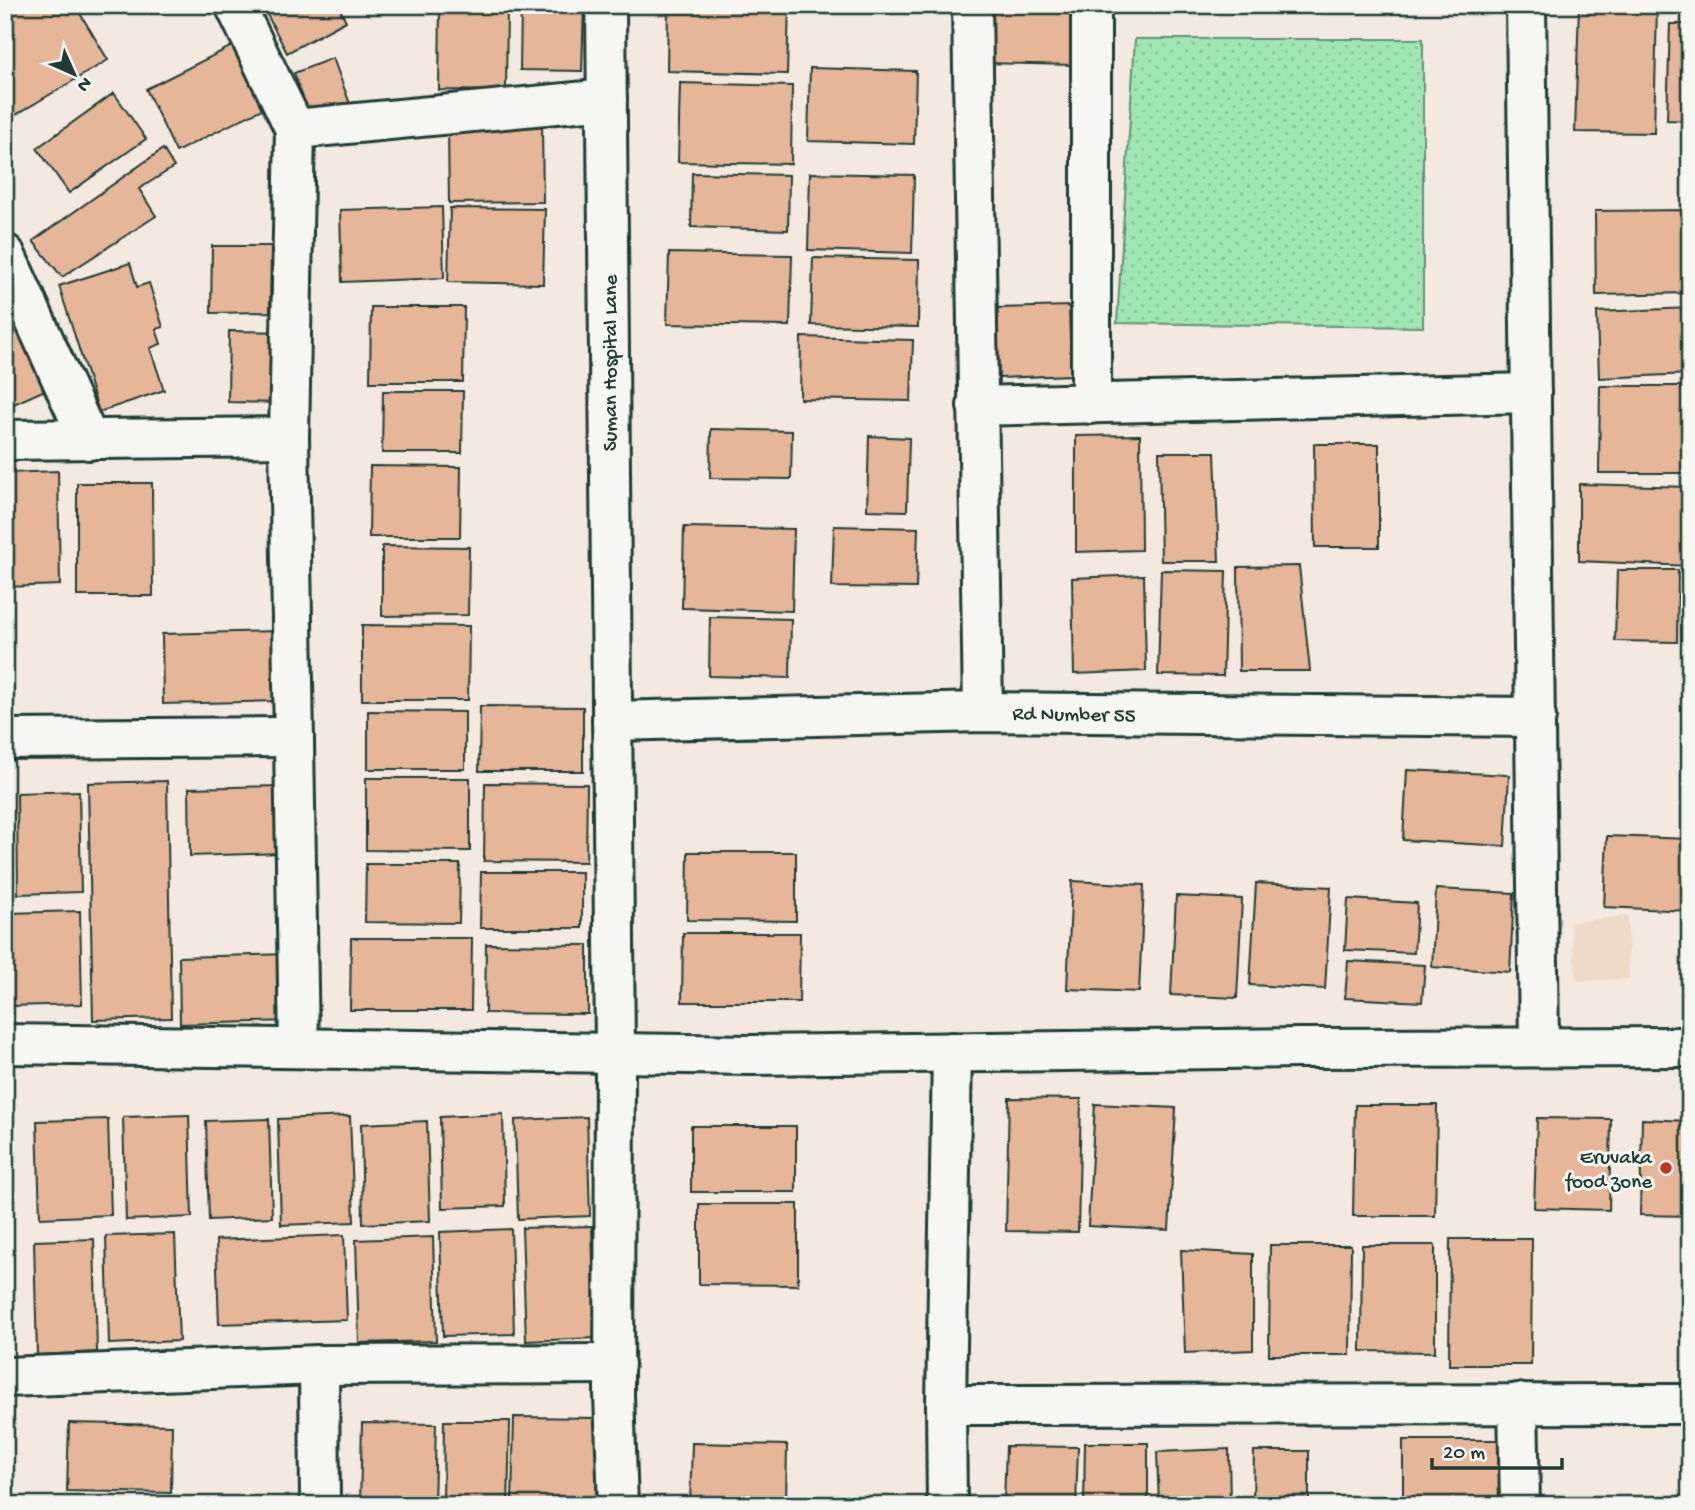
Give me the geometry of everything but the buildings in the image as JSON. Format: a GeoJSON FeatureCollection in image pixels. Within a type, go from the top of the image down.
{"type":"FeatureCollection","features":[{"type":"Feature","properties":{"kind":"street"},"geometry":{"type":"LineString","coordinates":[[235,5],[295,129],[289,437],[299,1048]]}},
{"type":"Feature","properties":{"kind":"street","name":"Suman Hospital Lane"},"geometry":{"type":"LineString","coordinates":[[606,5],[618,1505]]}},
{"type":"Feature","properties":{"kind":"street"},"geometry":{"type":"LineString","coordinates":[[972,5],[983,712]]}},
{"type":"Feature","properties":{"kind":"street"},"geometry":{"type":"LineString","coordinates":[[1091,5],[1091,404]]}},
{"type":"Feature","properties":{"kind":"street"},"geometry":{"type":"LineString","coordinates":[[1526,5],[1539,1046]]}},
{"type":"Feature","properties":{"kind":"street"},"geometry":{"type":"LineString","coordinates":[[295,129],[607,99]]}},
{"type":"Feature","properties":{"kind":"street"},"geometry":{"type":"LineString","coordinates":[[5,254],[89,440]]}},
{"type":"Feature","properties":{"kind":"street"},"geometry":{"type":"LineString","coordinates":[[977,406],[1531,393]]}},
{"type":"Feature","properties":{"kind":"street"},"geometry":{"type":"LineString","coordinates":[[5,440],[289,437]]}},
{"type":"Feature","properties":{"kind":"street","name":"Rd Number 55"},"geometry":{"type":"LineString","coordinates":[[612,720],[983,712],[1536,717]]}},
{"type":"Feature","properties":{"kind":"street"},"geometry":{"type":"LineString","coordinates":[[5,739],[294,737]]}},
{"type":"Feature","properties":{"kind":"street"},"geometry":{"type":"LineString","coordinates":[[5,1044],[752,1055],[1690,1046]]}},
{"type":"Feature","properties":{"kind":"street"},"geometry":{"type":"LineString","coordinates":[[947,1505],[946,1405],[952,1052]]}},
{"type":"Feature","properties":{"kind":"street"},"geometry":{"type":"LineString","coordinates":[[5,1377],[319,1365],[615,1364]]}},
{"type":"Feature","properties":{"kind":"street"},"geometry":{"type":"LineString","coordinates":[[319,1365],[320,1505]]}},
{"type":"Feature","properties":{"kind":"street"},"geometry":{"type":"LineString","coordinates":[[1518,1403],[1520,1505]]}},
{"type":"Feature","properties":{"kind":"street"},"geometry":{"type":"LineString","coordinates":[[946,1405],[1690,1404]]}},
{"type":"Feature","properties":{"kind":"shaded area"},"geometry":{"type":"Polygon","coordinates":[[[1628,915],[1629,979],[1577,981],[1570,923],[1628,915]]]}},
{"type":"Feature","properties":{"kind":"green space"},"geometry":{"type":"Polygon","coordinates":[[[1135,39],[1423,39],[1423,327],[1117,323],[1135,39]]]}},
{"type":"Feature","properties":{"kind":"place","name":"Eruvaka food zone"},"geometry":{"type":"Point","coordinates":[1666,1168]}}]}
